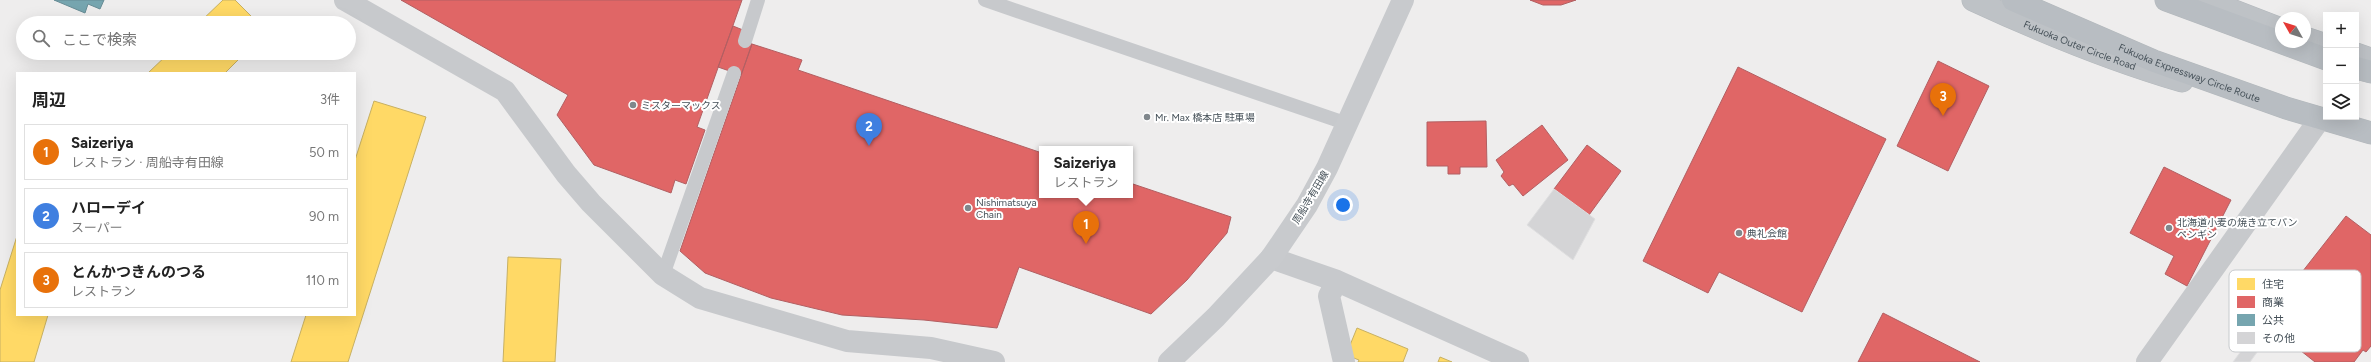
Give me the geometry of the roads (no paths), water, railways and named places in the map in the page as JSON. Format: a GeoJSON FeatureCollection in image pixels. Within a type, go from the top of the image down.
{"type":"FeatureCollection","features":[{"type":"Feature","properties":{"kind":"highway","name":"Fukuoka Outer Circle Road"},"geometry":{"type":"LineString","coordinates":[[1973,0],[2011,18],[2136,68],[2274,107],[2371,142]]}},
{"type":"Feature","properties":{"kind":"highway","name":"Fukuoka Expressway Circle Route"},"geometry":{"type":"LineString","coordinates":[[2013,0],[2154,61],[2286,108],[2371,133]]}},
{"type":"Feature","properties":{"kind":"highway"},"geometry":{"type":"LineString","coordinates":[[2166,0],[2323,58]]}},
{"type":"Feature","properties":{"kind":"highway"},"geometry":{"type":"LineString","coordinates":[[2206,0],[2275,27]]}},
{"type":"Feature","properties":{"kind":"highway"},"geometry":{"type":"LineString","coordinates":[[2311,40],[2323,44]]}},
{"type":"Feature","properties":{"kind":"highway"},"geometry":{"type":"LineString","coordinates":[[2359,55],[2371,59]]}},
{"type":"Feature","properties":{"kind":"highway"},"geometry":{"type":"LineString","coordinates":[[2359,69],[2371,72]]}},
{"type":"Feature","properties":{"kind":"main road","name":"周船寺有田線"},"geometry":{"type":"LineString","coordinates":[[1169,362],[1216,317],[1271,258],[1307,205],[1348,124],[1403,0]]}},
{"type":"Feature","properties":{"kind":"street"},"geometry":{"type":"LineString","coordinates":[[345,0],[504,91],[566,174],[591,203],[663,275],[700,298],[847,341],[931,348],[994,362]]}},
{"type":"Feature","properties":{"kind":"street"},"geometry":{"type":"LineString","coordinates":[[2147,362],[2317,123]]}},
{"type":"Feature","properties":{"kind":"street"},"geometry":{"type":"LineString","coordinates":[[1271,258],[1337,281],[1518,362]]}},
{"type":"Feature","properties":{"kind":"street"},"geometry":{"type":"LineString","coordinates":[[1337,281],[1329,296],[1344,362]]}},
{"type":"Feature","properties":{"kind":"lane"},"geometry":{"type":"LineString","coordinates":[[745,41],[758,0]]}},
{"type":"Feature","properties":{"kind":"lane"},"geometry":{"type":"LineString","coordinates":[[985,0],[1348,124]]}},
{"type":"Feature","properties":{"kind":"lane"},"geometry":{"type":"LineString","coordinates":[[663,275],[734,73]]}},
{"type":"Feature","properties":{"kind":"place","name":"ミスターマックス"},"geometry":{"type":"Point","coordinates":[633,105]}},
{"type":"Feature","properties":{"kind":"place","name":"とんかつきんのつる"},"geometry":{"type":"Point","coordinates":[1943,116]}},
{"type":"Feature","properties":{"kind":"place","name":"Mr. Max 橋本店 駐車場"},"geometry":{"type":"Point","coordinates":[1147,117]}},
{"type":"Feature","properties":{"kind":"place","name":"ハローデイ"},"geometry":{"type":"Point","coordinates":[869,146]}},
{"type":"Feature","properties":{"kind":"place","name":"Nishimatsuya Chain"},"geometry":{"type":"Point","coordinates":[968,208]}},
{"type":"Feature","properties":{"kind":"place","name":"北海道小麦の焼き立てパン ペンギン"},"geometry":{"type":"Point","coordinates":[2169,228]}},
{"type":"Feature","properties":{"kind":"place","name":"典礼会館"},"geometry":{"type":"Point","coordinates":[1739,233]}},
{"type":"Feature","properties":{"kind":"place","name":"Saizeriya"},"geometry":{"type":"Point","coordinates":[1086,244]}}]}
